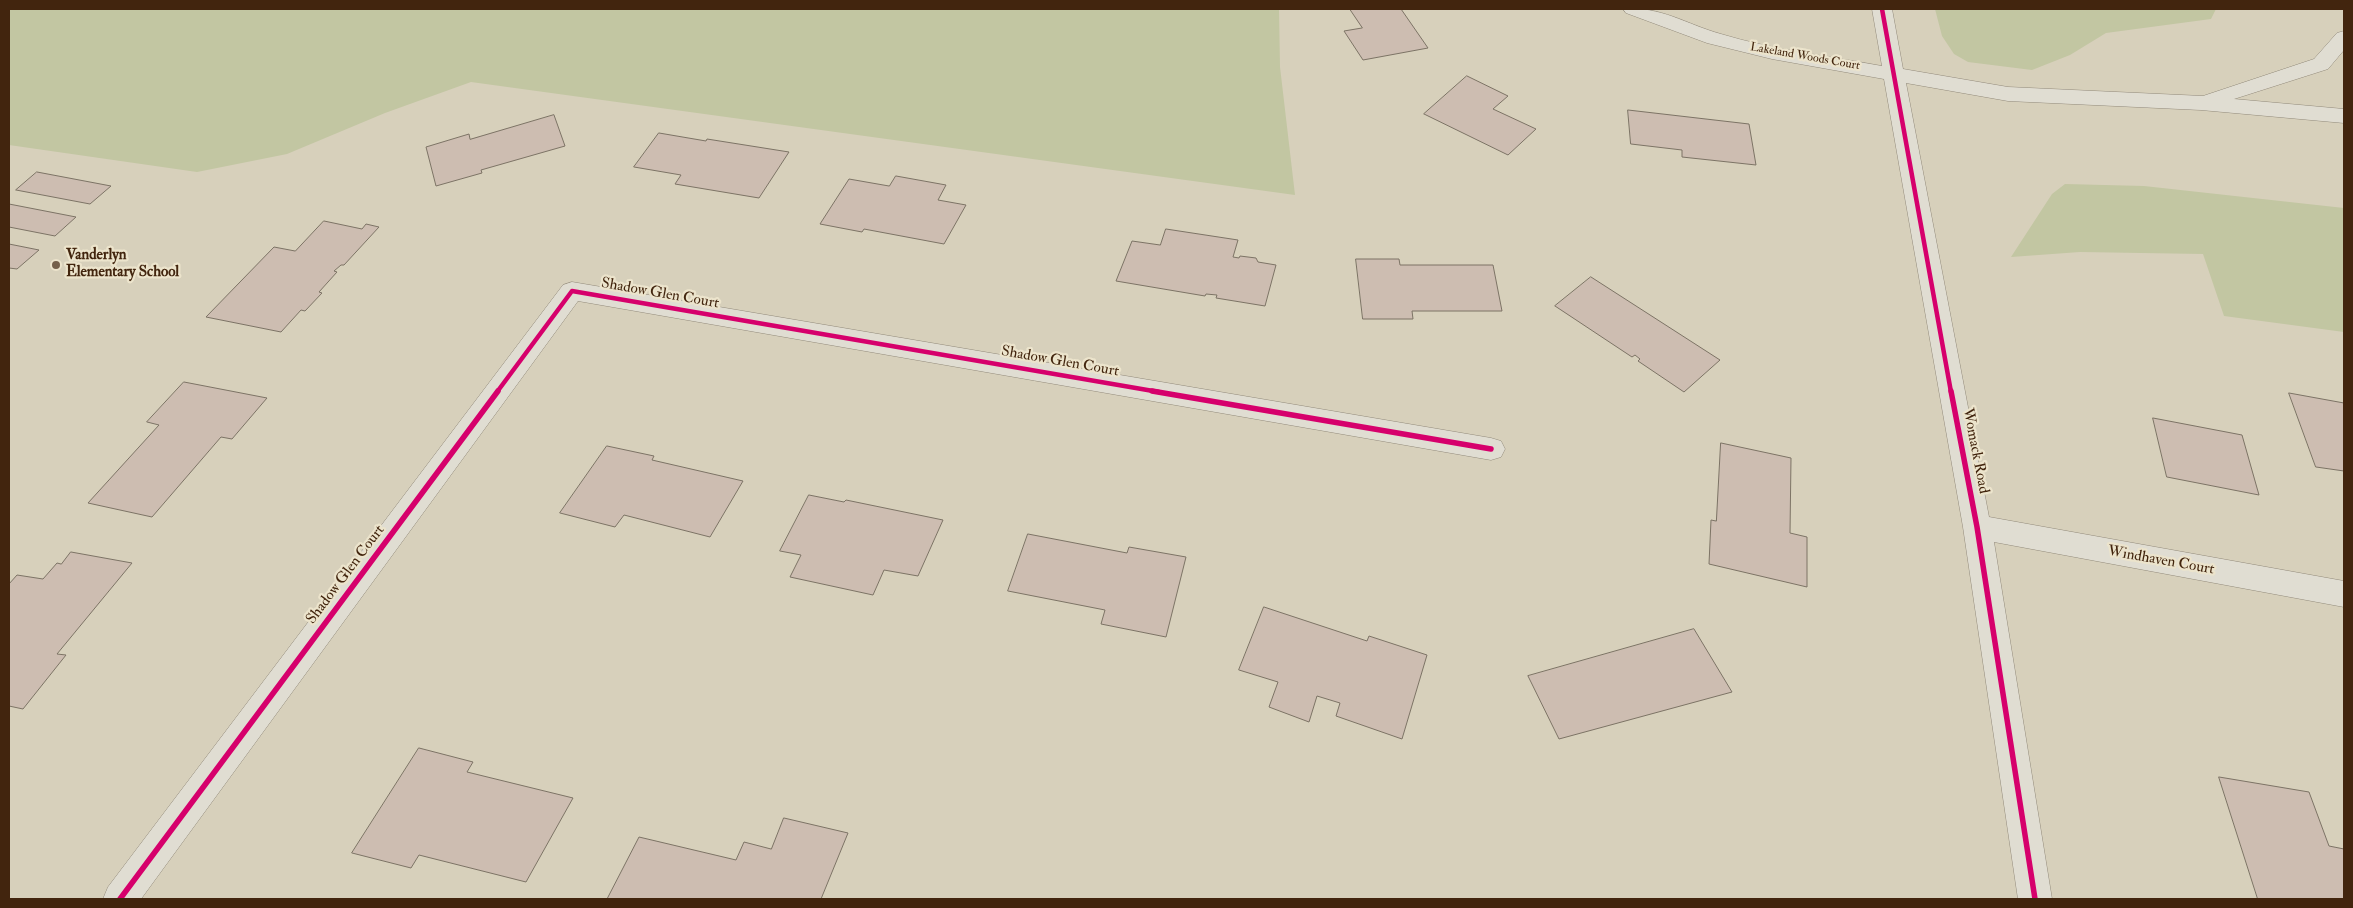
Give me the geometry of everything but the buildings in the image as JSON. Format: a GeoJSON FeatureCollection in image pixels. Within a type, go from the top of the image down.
{"type":"FeatureCollection","features":[{"type":"Feature","properties":{"kind":"street","name":"Lakeland Woods Court"},"geometry":{"type":"LineString","coordinates":[[1633,9],[1714,39],[1772,53],[2008,94],[2201,103],[2344,116]]}},
{"type":"Feature","properties":{"kind":"street","name":"Womack Road"},"geometry":{"type":"LineString","coordinates":[[1882,9],[1977,527],[2035,899]]}},
{"type":"Feature","properties":{"kind":"street"},"geometry":{"type":"LineString","coordinates":[[2201,103],[2321,64],[2344,37]]}},
{"type":"Feature","properties":{"kind":"street","name":"Shadow Glen Court"},"geometry":{"type":"LineString","coordinates":[[120,899],[572,292],[1491,449]]}},
{"type":"Feature","properties":{"kind":"street","name":"Windhaven Court"},"geometry":{"type":"LineString","coordinates":[[1977,527],[2344,594]]}},
{"type":"Feature","properties":{"kind":"green space"},"geometry":{"type":"Polygon","coordinates":[[[9,9],[1279,9],[1280,67],[1295,195],[471,82],[385,113],[287,154],[197,172],[9,145],[9,9]]]}},
{"type":"Feature","properties":{"kind":"green space"},"geometry":{"type":"Polygon","coordinates":[[[1935,9],[2216,9],[2211,19],[2106,33],[2070,55],[2032,70],[1968,62],[1954,54],[1942,36],[1935,9]]]}},
{"type":"Feature","properties":{"kind":"green space"},"geometry":{"type":"Polygon","coordinates":[[[2065,184],[2144,186],[2344,208],[2344,332],[2224,316],[2203,254],[2080,252],[2011,257],[2052,194],[2065,184]]]}},
{"type":"Feature","properties":{"kind":"cycle path"},"geometry":{"type":"LineString","coordinates":[[1882,9],[1977,527],[2035,899]]}},
{"type":"Feature","properties":{"kind":"cycle path"},"geometry":{"type":"LineString","coordinates":[[120,899],[572,291],[1491,449]]}},
{"type":"Feature","properties":{"kind":"place","name":"Vanderlyn Elementary School"},"geometry":{"type":"Point","coordinates":[56,265]}}]}
